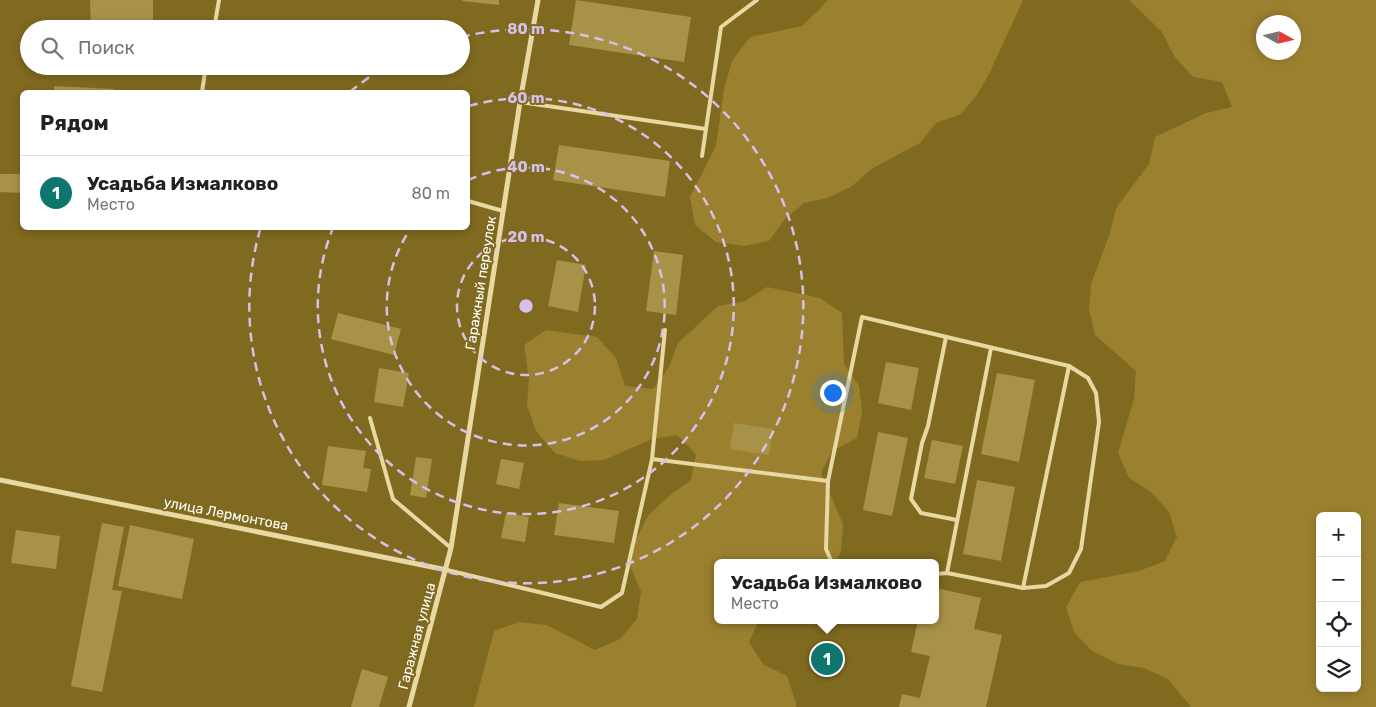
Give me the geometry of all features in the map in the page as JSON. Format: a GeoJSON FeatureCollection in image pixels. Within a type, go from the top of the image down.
{"type":"FeatureCollection","features":[{"type":"Feature","properties":{"kind":"street","name":"Гаражный переулок"},"geometry":{"type":"LineString","coordinates":[[447,570],[520,102],[538,0]]}},
{"type":"Feature","properties":{"kind":"street","name":"улица Лермонтова"},"geometry":{"type":"LineString","coordinates":[[0,480],[447,570]]}},
{"type":"Feature","properties":{"kind":"street","name":"Гаражная улица"},"geometry":{"type":"LineString","coordinates":[[409,707],[447,570]]}},
{"type":"Feature","properties":{"kind":"lane"},"geometry":{"type":"LineString","coordinates":[[216,20],[219,0]]}},
{"type":"Feature","properties":{"kind":"lane"},"geometry":{"type":"LineString","coordinates":[[702,156],[721,27],[758,0]]}},
{"type":"Feature","properties":{"kind":"lane"},"geometry":{"type":"LineString","coordinates":[[202,90],[205,75]]}},
{"type":"Feature","properties":{"kind":"lane"},"geometry":{"type":"LineString","coordinates":[[520,102],[706,129]]}},
{"type":"Feature","properties":{"kind":"lane"},"geometry":{"type":"LineString","coordinates":[[470,202],[503,211]]}},
{"type":"Feature","properties":{"kind":"lane"},"geometry":{"type":"LineString","coordinates":[[830,559],[826,549],[828,481],[862,318],[1069,366],[1088,378],[1096,393],[1099,422],[1081,549],[1069,573],[1046,586],[1023,588],[947,573],[939,574]]}},
{"type":"Feature","properties":{"kind":"lane"},"geometry":{"type":"LineString","coordinates":[[447,570],[601,607],[622,593],[652,459],[665,330]]}},
{"type":"Feature","properties":{"kind":"lane"},"geometry":{"type":"LineString","coordinates":[[946,337],[911,499],[921,513],[957,520]]}},
{"type":"Feature","properties":{"kind":"lane"},"geometry":{"type":"LineString","coordinates":[[947,573],[991,348]]}},
{"type":"Feature","properties":{"kind":"lane"},"geometry":{"type":"LineString","coordinates":[[1023,588],[1069,366]]}},
{"type":"Feature","properties":{"kind":"lane"},"geometry":{"type":"LineString","coordinates":[[370,418],[393,499],[451,548]]}},
{"type":"Feature","properties":{"kind":"lane"},"geometry":{"type":"LineString","coordinates":[[652,459],[828,481]]}},
{"type":"Feature","properties":{"kind":"shaded area"},"geometry":{"type":"Polygon","coordinates":[[[827,0],[1023,0],[990,72],[977,95],[961,114],[936,123],[920,143],[873,168],[852,186],[828,198],[804,203],[784,220],[769,241],[744,246],[716,242],[695,225],[690,197],[716,146],[724,89],[732,61],[750,37],[802,26],[827,0]]]}},
{"type":"Feature","properties":{"kind":"shaded area"},"geometry":{"type":"Polygon","coordinates":[[[1129,0],[1376,0],[1376,707],[1191,707],[1168,679],[1144,668],[1118,664],[1092,651],[1074,632],[1066,607],[1080,582],[1139,571],[1165,561],[1177,537],[1169,512],[1151,492],[1129,478],[1118,453],[1134,399],[1136,371],[1095,335],[1089,309],[1091,284],[1110,233],[1116,208],[1149,164],[1155,137],[1206,113],[1232,107],[1222,82],[1193,77],[1175,57],[1161,31],[1129,0]]]}},
{"type":"Feature","properties":{"kind":"shaded area"},"geometry":{"type":"Polygon","coordinates":[[[767,287],[820,298],[842,313],[844,364],[859,386],[862,412],[857,438],[832,451],[821,473],[843,524],[841,551],[838,559],[714,559],[714,624],[757,624],[749,642],[763,664],[787,676],[796,707],[474,707],[494,631],[519,622],[547,625],[595,650],[620,639],[637,619],[641,591],[630,566],[635,541],[648,516],[669,496],[691,480],[696,454],[677,435],[652,439],[604,460],[580,461],[555,453],[536,431],[527,405],[529,378],[524,345],[546,330],[597,337],[616,358],[625,386],[653,389],[669,367],[678,343],[718,306],[745,301],[767,287]]]}},
{"type":"Feature","properties":{"kind":"building"},"geometry":{"type":"Polygon","coordinates":[[[90,0],[153,0],[153,20],[91,20],[90,0]]]}},
{"type":"Feature","properties":{"kind":"building"},"geometry":{"type":"Polygon","coordinates":[[[499,0],[499,5],[462,1],[499,0]]]}},
{"type":"Feature","properties":{"kind":"building"},"geometry":{"type":"Polygon","coordinates":[[[576,0],[691,17],[684,62],[569,45],[576,0]]]}},
{"type":"Feature","properties":{"kind":"building"},"geometry":{"type":"Polygon","coordinates":[[[54,86],[114,89],[114,90],[54,90],[54,86]]]}},
{"type":"Feature","properties":{"kind":"building"},"geometry":{"type":"Polygon","coordinates":[[[559,145],[670,161],[665,197],[553,180],[559,145]]]}},
{"type":"Feature","properties":{"kind":"building"},"geometry":{"type":"Polygon","coordinates":[[[0,174],[20,174],[20,193],[0,192],[0,174]]]}},
{"type":"Feature","properties":{"kind":"building"},"geometry":{"type":"Polygon","coordinates":[[[654,251],[683,255],[676,315],[646,311],[654,251]]]}},
{"type":"Feature","properties":{"kind":"building"},"geometry":{"type":"Polygon","coordinates":[[[557,260],[586,265],[578,312],[548,306],[557,260]]]}},
{"type":"Feature","properties":{"kind":"building"},"geometry":{"type":"Polygon","coordinates":[[[338,313],[401,329],[394,355],[331,339],[338,313]]]}},
{"type":"Feature","properties":{"kind":"building"},"geometry":{"type":"Polygon","coordinates":[[[886,362],[919,368],[911,410],[878,403],[886,362]]]}},
{"type":"Feature","properties":{"kind":"building"},"geometry":{"type":"Polygon","coordinates":[[[379,368],[409,373],[403,407],[374,402],[379,368]]]}},
{"type":"Feature","properties":{"kind":"building"},"geometry":{"type":"Polygon","coordinates":[[[997,373],[1035,380],[1019,462],[981,454],[997,373]]]}},
{"type":"Feature","properties":{"kind":"building"},"geometry":{"type":"Polygon","coordinates":[[[734,423],[773,429],[769,455],[730,449],[734,423]]]}},
{"type":"Feature","properties":{"kind":"building"},"geometry":{"type":"Polygon","coordinates":[[[878,432],[908,438],[892,516],[863,510],[878,432]]]}},
{"type":"Feature","properties":{"kind":"building"},"geometry":{"type":"Polygon","coordinates":[[[932,440],[963,446],[955,484],[924,478],[932,440]]]}},
{"type":"Feature","properties":{"kind":"building"},"geometry":{"type":"Polygon","coordinates":[[[328,446],[366,451],[363,468],[371,469],[367,492],[322,485],[328,446]]]}},
{"type":"Feature","properties":{"kind":"building"},"geometry":{"type":"Polygon","coordinates":[[[416,457],[432,459],[426,498],[410,495],[416,457]]]}},
{"type":"Feature","properties":{"kind":"building"},"geometry":{"type":"Polygon","coordinates":[[[501,459],[524,463],[519,489],[496,484],[501,459]]]}},
{"type":"Feature","properties":{"kind":"building"},"geometry":{"type":"Polygon","coordinates":[[[977,480],[1015,487],[1001,561],[963,554],[977,480]]]}},
{"type":"Feature","properties":{"kind":"building"},"geometry":{"type":"Polygon","coordinates":[[[559,503],[619,511],[614,543],[554,535],[559,503]]]}},
{"type":"Feature","properties":{"kind":"building"},"geometry":{"type":"Polygon","coordinates":[[[506,513],[529,517],[525,542],[501,538],[506,513]]]}},
{"type":"Feature","properties":{"kind":"building"},"geometry":{"type":"Polygon","coordinates":[[[102,523],[124,527],[112,590],[122,591],[102,692],[71,686],[102,523]]]}},
{"type":"Feature","properties":{"kind":"building"},"geometry":{"type":"Polygon","coordinates":[[[130,525],[194,539],[182,599],[118,586],[130,525]]]}},
{"type":"Feature","properties":{"kind":"building"},"geometry":{"type":"Polygon","coordinates":[[[16,530],[60,536],[56,569],[11,563],[16,530]]]}},
{"type":"Feature","properties":{"kind":"building"},"geometry":{"type":"Polygon","coordinates":[[[939,589],[981,598],[974,629],[1002,635],[986,707],[899,707],[902,694],[920,698],[930,656],[911,652],[917,624],[939,624],[939,589]]]}},
{"type":"Feature","properties":{"kind":"building"},"geometry":{"type":"Polygon","coordinates":[[[362,669],[388,677],[379,707],[351,707],[362,669]]]}},
{"type":"Feature","properties":{"kind":"place","name":"Усадьба Измалково"},"geometry":{"type":"Point","coordinates":[827,659]}}]}
